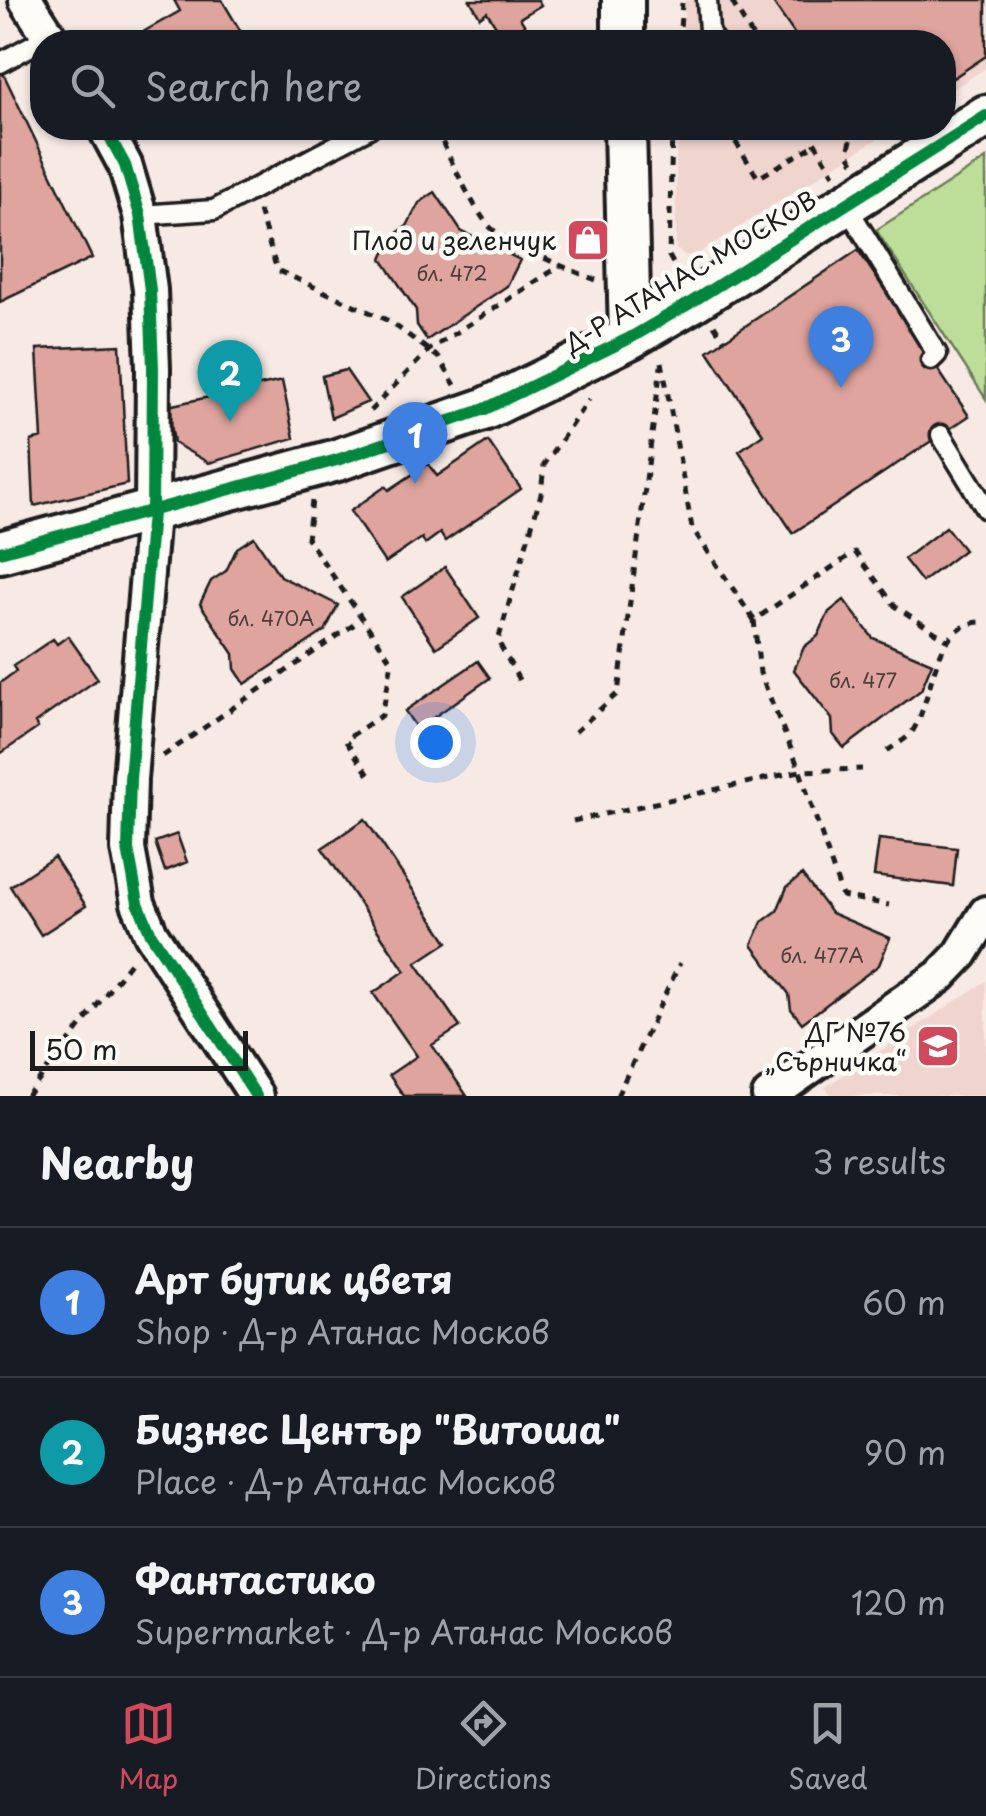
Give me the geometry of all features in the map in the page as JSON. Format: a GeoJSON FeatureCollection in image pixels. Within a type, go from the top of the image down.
{"type":"FeatureCollection","features":[{"type":"Feature","properties":{"kind":"street"},"geometry":{"type":"LineString","coordinates":[[26,0],[45,30]]}},
{"type":"Feature","properties":{"kind":"street"},"geometry":{"type":"LineString","coordinates":[[623,0],[623,30]]}},
{"type":"Feature","properties":{"kind":"street","name":"Д-Р АТАНАС МОСКОВ"},"geometry":{"type":"LineString","coordinates":[[956,137],[986,118]]}},
{"type":"Feature","properties":{"kind":"street"},"geometry":{"type":"LineString","coordinates":[[111,140],[125,165],[140,215],[150,290],[152,349],[152,513],[128,849],[138,902],[152,934],[256,1096]]}},
{"type":"Feature","properties":{"kind":"street"},"geometry":{"type":"LineString","coordinates":[[625,140],[630,338]]}},
{"type":"Feature","properties":{"kind":"street","name":"Д-Р АТАНАС МОСКОВ"},"geometry":{"type":"LineString","coordinates":[[0,552],[318,466],[485,409],[630,338],[702,314],[846,205],[951,140]]}},
{"type":"Feature","properties":{"kind":"street"},"geometry":{"type":"LineString","coordinates":[[769,1096],[940,976],[961,954],[986,914]]}},
{"type":"Feature","properties":{"kind":"lane"},"geometry":{"type":"LineString","coordinates":[[707,0],[709,30]]}},
{"type":"Feature","properties":{"kind":"lane"},"geometry":{"type":"LineString","coordinates":[[0,63],[30,49]]}},
{"type":"Feature","properties":{"kind":"lane"},"geometry":{"type":"LineString","coordinates":[[140,215],[214,210],[346,140]]}},
{"type":"Feature","properties":{"kind":"lane"},"geometry":{"type":"LineString","coordinates":[[846,205],[937,354],[931,360]]}},
{"type":"Feature","properties":{"kind":"lane"},"geometry":{"type":"LineString","coordinates":[[940,434],[986,509]]}},
{"type":"Feature","properties":{"kind":"path"},"geometry":{"type":"LineString","coordinates":[[680,30],[682,0]]}},
{"type":"Feature","properties":{"kind":"path"},"geometry":{"type":"LineString","coordinates":[[730,0],[749,30]]}},
{"type":"Feature","properties":{"kind":"path"},"geometry":{"type":"LineString","coordinates":[[441,140],[490,227],[560,266],[613,286]]}},
{"type":"Feature","properties":{"kind":"path"},"geometry":{"type":"LineString","coordinates":[[672,140],[669,256],[702,314],[724,340]]}},
{"type":"Feature","properties":{"kind":"path"},"geometry":{"type":"LineString","coordinates":[[734,140],[758,178],[816,144]]}},
{"type":"Feature","properties":{"kind":"path"},"geometry":{"type":"LineString","coordinates":[[814,140],[828,164]]}},
{"type":"Feature","properties":{"kind":"path"},"geometry":{"type":"LineString","coordinates":[[848,152],[851,140]]}},
{"type":"Feature","properties":{"kind":"path"},"geometry":{"type":"LineString","coordinates":[[252,189],[277,270],[389,321],[439,358],[455,385],[485,409]]}},
{"type":"Feature","properties":{"kind":"path"},"geometry":{"type":"LineString","coordinates":[[367,414],[429,350],[560,266]]}},
{"type":"Feature","properties":{"kind":"path"},"geometry":{"type":"LineString","coordinates":[[576,732],[618,694],[662,362],[692,528],[754,620],[760,673],[800,771],[842,896],[889,905]]}},
{"type":"Feature","properties":{"kind":"path"},"geometry":{"type":"LineString","coordinates":[[519,680],[498,640],[541,494],[544,465],[598,386]]}},
{"type":"Feature","properties":{"kind":"path"},"geometry":{"type":"LineString","coordinates":[[318,466],[306,538],[392,662],[382,715],[344,740],[373,781]]}},
{"type":"Feature","properties":{"kind":"path"},"geometry":{"type":"LineString","coordinates":[[754,620],[855,552],[895,606],[947,640]]}},
{"type":"Feature","properties":{"kind":"path"},"geometry":{"type":"LineString","coordinates":[[130,779],[362,618]]}},
{"type":"Feature","properties":{"kind":"path"},"geometry":{"type":"LineString","coordinates":[[887,751],[912,733],[947,640],[972,621],[986,622]]}},
{"type":"Feature","properties":{"kind":"path"},"geometry":{"type":"LineString","coordinates":[[573,821],[800,771],[862,769]]}},
{"type":"Feature","properties":{"kind":"path"},"geometry":{"type":"LineString","coordinates":[[27,1096],[152,934]]}},
{"type":"Feature","properties":{"kind":"path"},"geometry":{"type":"LineString","coordinates":[[617,1096],[680,963]]}},
{"type":"Feature","properties":{"kind":"shaded area"},"geometry":{"type":"Polygon","coordinates":[[[685,0],[986,0],[986,68],[956,87],[956,30],[683,30],[685,0]]]}},
{"type":"Feature","properties":{"kind":"shaded area"},"geometry":{"type":"Polygon","coordinates":[[[676,140],[875,140],[696,255],[686,256],[676,249],[676,140]]]}},
{"type":"Feature","properties":{"kind":"shaded area","name":"ДГ №76 „Сърничка“"},"geometry":{"type":"Polygon","coordinates":[[[986,981],[986,1096],[832,1096],[825,1087],[986,981]]]}},
{"type":"Feature","properties":{"kind":"green space"},"geometry":{"type":"Polygon","coordinates":[[[986,159],[986,399],[876,230],[986,159]]]}},
{"type":"Feature","properties":{"kind":"building"},"geometry":{"type":"Polygon","coordinates":[[[174,0],[222,0],[240,30],[147,30],[180,11],[174,0]]]}},
{"type":"Feature","properties":{"kind":"building"},"geometry":{"type":"Polygon","coordinates":[[[470,0],[538,0],[541,5],[520,18],[528,30],[498,30],[487,12],[480,17],[470,0]]]}},
{"type":"Feature","properties":{"kind":"building"},"geometry":{"type":"Polygon","coordinates":[[[771,0],[986,0],[986,56],[956,76],[956,30],[792,30],[771,0]]]}},
{"type":"Feature","properties":{"kind":"building"},"geometry":{"type":"Polygon","coordinates":[[[3,73],[30,129],[30,140],[35,140],[92,258],[0,302],[3,73]]]}},
{"type":"Feature","properties":{"kind":"building"},"geometry":{"type":"Polygon","coordinates":[[[435,192],[461,231],[520,260],[507,286],[427,340],[417,325],[416,310],[382,259],[393,236],[407,226],[419,203],[435,192]]]}},
{"type":"Feature","properties":{"kind":"building"},"geometry":{"type":"Polygon","coordinates":[[[858,250],[969,416],[793,533],[739,451],[763,434],[708,351],[858,250]]]}},
{"type":"Feature","properties":{"kind":"building"},"geometry":{"type":"Polygon","coordinates":[[[120,345],[127,484],[34,506],[31,441],[42,438],[37,349],[120,345]]]}},
{"type":"Feature","properties":{"kind":"building"},"geometry":{"type":"Polygon","coordinates":[[[346,370],[368,402],[331,418],[322,376],[346,370]]]}},
{"type":"Feature","properties":{"kind":"building"},"geometry":{"type":"Polygon","coordinates":[[[282,381],[294,438],[209,463],[174,443],[168,406],[282,381]]]}},
{"type":"Feature","properties":{"kind":"building"},"geometry":{"type":"Polygon","coordinates":[[[488,441],[521,489],[445,541],[440,533],[425,544],[422,538],[385,563],[350,511],[428,464],[437,476],[488,441]]]}},
{"type":"Feature","properties":{"kind":"building"},"geometry":{"type":"Polygon","coordinates":[[[946,527],[964,550],[922,582],[904,559],[946,527]]]}},
{"type":"Feature","properties":{"kind":"building"},"geometry":{"type":"Polygon","coordinates":[[[254,537],[280,576],[338,605],[325,631],[245,684],[235,669],[234,654],[200,604],[211,581],[226,571],[237,548],[254,537]]]}},
{"type":"Feature","properties":{"kind":"building"},"geometry":{"type":"Polygon","coordinates":[[[445,567],[479,618],[436,648],[402,597],[445,567]]]}},
{"type":"Feature","properties":{"kind":"building"},"geometry":{"type":"Polygon","coordinates":[[[844,600],[873,638],[932,663],[921,690],[844,748],[833,734],[832,719],[794,670],[804,647],[818,636],[829,612],[844,600]]]}},
{"type":"Feature","properties":{"kind":"building"},"geometry":{"type":"Polygon","coordinates":[[[68,636],[98,679],[35,723],[38,728],[0,754],[0,683],[16,671],[13,666],[53,639],[57,644],[68,636]]]}},
{"type":"Feature","properties":{"kind":"building"},"geometry":{"type":"Polygon","coordinates":[[[478,661],[490,678],[417,729],[405,711],[478,661]]]}},
{"type":"Feature","properties":{"kind":"building"},"geometry":{"type":"Polygon","coordinates":[[[365,819],[448,942],[416,963],[460,1027],[432,1045],[467,1096],[404,1096],[389,1075],[417,1056],[373,993],[405,971],[322,848],[365,819]]]}},
{"type":"Feature","properties":{"kind":"building"},"geometry":{"type":"Polygon","coordinates":[[[177,834],[187,862],[165,871],[155,842],[177,834]]]}},
{"type":"Feature","properties":{"kind":"building"},"geometry":{"type":"Polygon","coordinates":[[[879,839],[957,848],[953,886],[874,876],[879,839]]]}},
{"type":"Feature","properties":{"kind":"building"},"geometry":{"type":"Polygon","coordinates":[[[54,857],[86,906],[41,935],[10,886],[54,857]]]}},
{"type":"Feature","properties":{"kind":"building"},"geometry":{"type":"Polygon","coordinates":[[[802,875],[831,913],[890,938],[879,965],[802,1023],[791,1009],[789,994],[752,945],[762,922],[777,911],[787,887],[802,875]]]}},
{"type":"Feature","properties":{"kind":"cycle path"},"geometry":{"type":"LineString","coordinates":[[956,135],[986,116]]}},
{"type":"Feature","properties":{"kind":"cycle path"},"geometry":{"type":"LineString","coordinates":[[111,140],[125,165],[140,215],[150,290],[153,368],[152,513],[128,849],[138,903],[151,934],[256,1096]]}},
{"type":"Feature","properties":{"kind":"cycle path"},"geometry":{"type":"LineString","coordinates":[[0,552],[337,460],[485,409],[630,338],[948,140]]}},
{"type":"Feature","properties":{"kind":"place","name":"Плод и зеленчук"},"geometry":{"type":"Point","coordinates":[588,240]}},
{"type":"Feature","properties":{"kind":"place","name":"Фантастико"},"geometry":{"type":"Point","coordinates":[841,388]}},
{"type":"Feature","properties":{"kind":"place","name":"Бизнес Център \"Витоша\""},"geometry":{"type":"Point","coordinates":[230,422]}},
{"type":"Feature","properties":{"kind":"place","name":"Арт бутик цветя"},"geometry":{"type":"Point","coordinates":[415,484]}},
{"type":"Feature","properties":{"kind":"place","name":"ДГ №76 „Сърничка“"},"geometry":{"type":"Point","coordinates":[938,1046]}}]}
